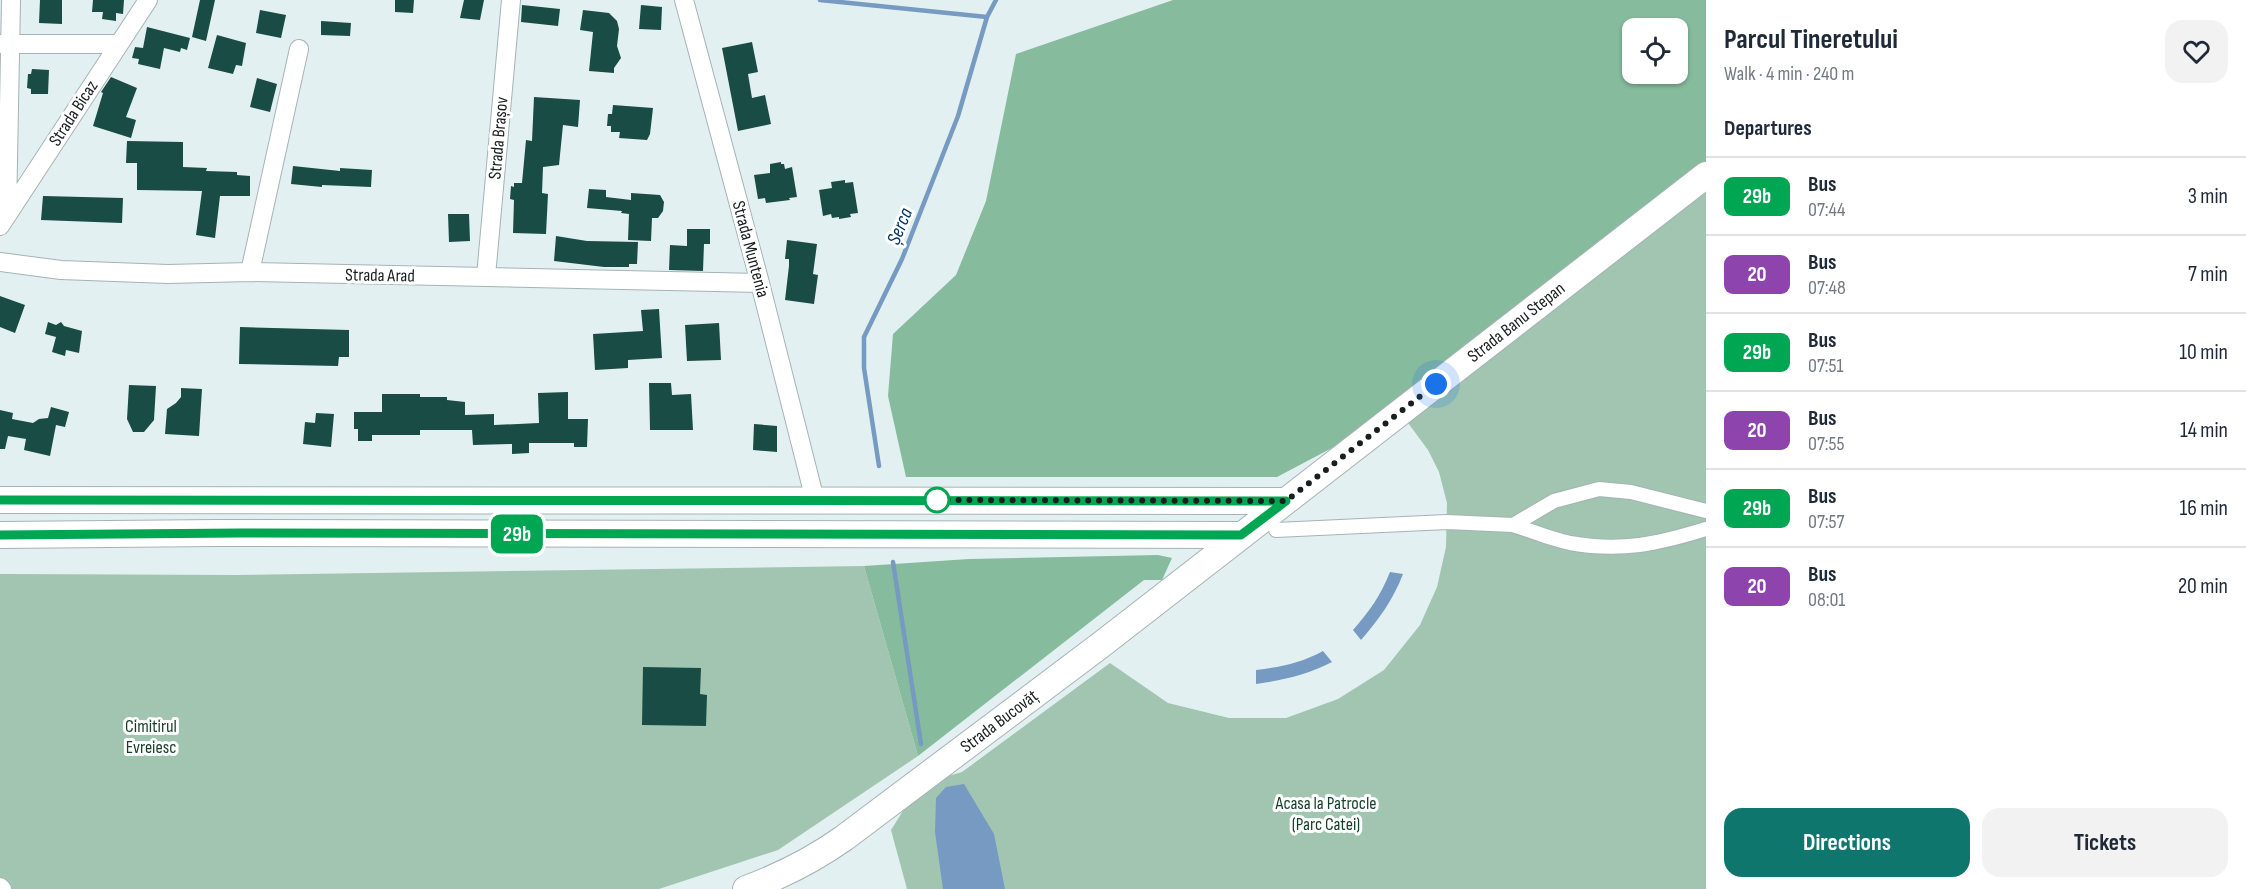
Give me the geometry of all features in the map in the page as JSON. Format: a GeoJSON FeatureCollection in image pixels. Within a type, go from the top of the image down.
{"type":"FeatureCollection","features":[{"type":"Feature","properties":{"kind":"main road","name":"Strada Banu Stepan"},"geometry":{"type":"LineString","coordinates":[[1241,535],[1706,175]]}},
{"type":"Feature","properties":{"kind":"main road"},"geometry":{"type":"LineString","coordinates":[[0,500],[1286,501]]}},
{"type":"Feature","properties":{"kind":"main road"},"geometry":{"type":"LineString","coordinates":[[0,535],[252,533],[1241,535]]}},
{"type":"Feature","properties":{"kind":"main road","name":"Strada Bucovăț"},"geometry":{"type":"LineString","coordinates":[[746,889],[783,875],[814,859],[844,838],[1102,644],[1241,535]]}},
{"type":"Feature","properties":{"kind":"street"},"geometry":{"type":"LineString","coordinates":[[4,220],[5,44],[11,0]]}},
{"type":"Feature","properties":{"kind":"street","name":"Strada Bicaz"},"geometry":{"type":"LineString","coordinates":[[4,220],[148,0]]}},
{"type":"Feature","properties":{"kind":"street","name":"Strada Brașov"},"geometry":{"type":"LineString","coordinates":[[486,276],[511,0]]}},
{"type":"Feature","properties":{"kind":"street","name":"Strada Muntenia"},"geometry":{"type":"LineString","coordinates":[[684,0],[760,283],[814,500]]}},
{"type":"Feature","properties":{"kind":"street"},"geometry":{"type":"LineString","coordinates":[[5,44],[118,44]]}},
{"type":"Feature","properties":{"kind":"street"},"geometry":{"type":"LineString","coordinates":[[250,272],[299,49]]}},
{"type":"Feature","properties":{"kind":"street","name":"Strada Arad"},"geometry":{"type":"LineString","coordinates":[[0,262],[61,270],[168,274],[250,272],[760,283]]}},
{"type":"Feature","properties":{"kind":"street"},"geometry":{"type":"LineString","coordinates":[[1513,525],[1554,501],[1599,489],[1631,492],[1706,511]]}},
{"type":"Feature","properties":{"kind":"street"},"geometry":{"type":"LineString","coordinates":[[1276,530],[1447,522],[1513,525],[1568,542],[1609,548],[1642,546],[1706,529]]}},
{"type":"Feature","properties":{"kind":"green space"},"geometry":{"type":"Polygon","coordinates":[[[1173,0],[1706,0],[1706,175],[1400,412],[1277,477],[906,477],[888,396],[893,334],[956,275],[986,201],[1016,54],[1173,0]]]}},
{"type":"Feature","properties":{"kind":"green space","name":"Acasa la Patrocle (Parc Catei)"},"geometry":{"type":"Polygon","coordinates":[[[1706,175],[1706,889],[907,889],[891,830],[913,795],[941,778],[962,772],[1110,663],[1168,703],[1229,718],[1286,718],[1338,699],[1384,670],[1420,625],[1437,587],[1446,547],[1447,503],[1439,472],[1428,450],[1400,412],[1706,175]]]}},
{"type":"Feature","properties":{"kind":"green space"},"geometry":{"type":"Polygon","coordinates":[[[1158,555],[1172,558],[1162,580],[1144,580],[918,756],[864,566],[969,559],[1158,555]]]}},
{"type":"Feature","properties":{"kind":"green space","name":"Cimitirul Evreiesc"},"geometry":{"type":"Polygon","coordinates":[[[864,566],[918,756],[778,850],[659,889],[4,889],[0,884],[0,574],[237,575],[864,566]]]}},
{"type":"Feature","properties":{"kind":"water"},"geometry":{"type":"Polygon","coordinates":[[[1390,572],[1403,574],[1385,609],[1361,640],[1353,630],[1374,603],[1390,572]]]}},
{"type":"Feature","properties":{"kind":"water"},"geometry":{"type":"Polygon","coordinates":[[[1323,651],[1332,662],[1295,676],[1256,684],[1256,670],[1291,664],[1323,651]]]}},
{"type":"Feature","properties":{"kind":"water"},"geometry":{"type":"Polygon","coordinates":[[[964,784],[994,834],[1005,889],[943,889],[935,832],[936,798],[946,787],[964,784]]]}},
{"type":"Feature","properties":{"kind":"building"},"geometry":{"type":"Polygon","coordinates":[[[40,0],[62,0],[62,24],[39,23],[40,0]]]}},
{"type":"Feature","properties":{"kind":"building"},"geometry":{"type":"Polygon","coordinates":[[[93,0],[124,0],[123,14],[116,13],[116,21],[102,19],[103,12],[92,12],[93,0]]]}},
{"type":"Feature","properties":{"kind":"building"},"geometry":{"type":"Polygon","coordinates":[[[200,0],[215,0],[206,41],[192,37],[200,0]]]}},
{"type":"Feature","properties":{"kind":"building"},"geometry":{"type":"Polygon","coordinates":[[[395,0],[414,0],[413,13],[395,12],[395,0]]]}},
{"type":"Feature","properties":{"kind":"building"},"geometry":{"type":"Polygon","coordinates":[[[464,0],[484,0],[480,20],[460,18],[464,0]]]}},
{"type":"Feature","properties":{"kind":"building"},"geometry":{"type":"Polygon","coordinates":[[[522,5],[560,9],[558,26],[521,22],[522,5]]]}},
{"type":"Feature","properties":{"kind":"building"},"geometry":{"type":"Polygon","coordinates":[[[641,5],[662,7],[661,30],[639,29],[641,5]]]}},
{"type":"Feature","properties":{"kind":"building"},"geometry":{"type":"Polygon","coordinates":[[[260,10],[286,15],[281,38],[256,33],[260,10]]]}},
{"type":"Feature","properties":{"kind":"building"},"geometry":{"type":"Polygon","coordinates":[[[583,10],[609,13],[617,21],[619,29],[617,46],[621,58],[614,68],[614,73],[589,71],[593,32],[580,30],[583,10]]]}},
{"type":"Feature","properties":{"kind":"building"},"geometry":{"type":"Polygon","coordinates":[[[321,21],[351,23],[350,36],[321,35],[321,21]]]}},
{"type":"Feature","properties":{"kind":"building"},"geometry":{"type":"Polygon","coordinates":[[[147,27],[190,38],[187,50],[181,48],[180,52],[164,48],[160,69],[138,64],[139,59],[132,58],[135,47],[143,48],[147,27]]]}},
{"type":"Feature","properties":{"kind":"building"},"geometry":{"type":"Polygon","coordinates":[[[217,35],[246,43],[242,66],[236,65],[233,74],[208,68],[217,35]]]}},
{"type":"Feature","properties":{"kind":"building"},"geometry":{"type":"Polygon","coordinates":[[[752,42],[758,72],[748,74],[752,98],[765,95],[771,124],[738,131],[722,48],[752,42]]]}},
{"type":"Feature","properties":{"kind":"building"},"geometry":{"type":"Polygon","coordinates":[[[32,69],[49,70],[48,94],[31,94],[31,89],[27,88],[28,74],[31,74],[32,69]]]}},
{"type":"Feature","properties":{"kind":"building"},"geometry":{"type":"Polygon","coordinates":[[[111,77],[137,88],[126,117],[136,120],[131,138],[93,126],[103,93],[101,92],[111,77]]]}},
{"type":"Feature","properties":{"kind":"building"},"geometry":{"type":"Polygon","coordinates":[[[257,78],[277,84],[270,112],[250,107],[257,78]]]}},
{"type":"Feature","properties":{"kind":"building"},"geometry":{"type":"Polygon","coordinates":[[[534,97],[580,100],[578,127],[563,125],[559,165],[543,167],[542,193],[548,194],[546,234],[513,233],[514,200],[510,199],[511,186],[514,187],[514,183],[522,183],[526,140],[532,141],[534,97]]]}},
{"type":"Feature","properties":{"kind":"building"},"geometry":{"type":"Polygon","coordinates":[[[613,105],[653,108],[650,134],[647,140],[619,138],[620,132],[611,132],[611,126],[607,126],[608,114],[612,114],[613,105]]]}},
{"type":"Feature","properties":{"kind":"building"},"geometry":{"type":"Polygon","coordinates":[[[127,141],[183,142],[183,167],[207,168],[206,171],[237,172],[237,175],[250,176],[250,196],[220,196],[215,238],[196,235],[202,191],[137,190],[137,163],[126,163],[127,141]]]}},
{"type":"Feature","properties":{"kind":"building"},"geometry":{"type":"Polygon","coordinates":[[[781,162],[785,169],[792,167],[797,197],[766,203],[765,198],[758,199],[754,175],[770,173],[770,164],[781,162]]]}},
{"type":"Feature","properties":{"kind":"building"},"geometry":{"type":"Polygon","coordinates":[[[293,166],[340,171],[340,168],[372,170],[371,187],[322,185],[322,187],[291,184],[293,166]]]}},
{"type":"Feature","properties":{"kind":"building"},"geometry":{"type":"Polygon","coordinates":[[[845,180],[845,183],[853,182],[858,213],[839,219],[839,217],[832,218],[831,214],[823,216],[819,190],[832,188],[831,182],[845,180]]]}},
{"type":"Feature","properties":{"kind":"building"},"geometry":{"type":"Polygon","coordinates":[[[589,189],[606,190],[606,197],[631,200],[631,193],[660,195],[664,202],[663,211],[658,218],[652,218],[651,241],[628,240],[629,214],[621,213],[622,211],[587,208],[589,189]]]}},
{"type":"Feature","properties":{"kind":"building"},"geometry":{"type":"Polygon","coordinates":[[[43,196],[123,198],[122,223],[41,220],[43,196]]]}},
{"type":"Feature","properties":{"kind":"building"},"geometry":{"type":"Polygon","coordinates":[[[448,214],[469,214],[470,241],[449,242],[448,214]]]}},
{"type":"Feature","properties":{"kind":"building"},"geometry":{"type":"Polygon","coordinates":[[[687,229],[710,229],[710,244],[704,244],[703,271],[669,270],[670,245],[687,246],[687,229]]]}},
{"type":"Feature","properties":{"kind":"building"},"geometry":{"type":"Polygon","coordinates":[[[556,236],[587,241],[638,242],[637,264],[629,264],[629,267],[604,267],[554,261],[556,236]]]}},
{"type":"Feature","properties":{"kind":"building"},"geometry":{"type":"Polygon","coordinates":[[[787,240],[817,244],[813,274],[818,275],[814,304],[785,300],[789,266],[789,259],[785,259],[787,240]]]}},
{"type":"Feature","properties":{"kind":"building"},"geometry":{"type":"Polygon","coordinates":[[[0,296],[25,305],[15,333],[0,327],[0,296]]]}},
{"type":"Feature","properties":{"kind":"building"},"geometry":{"type":"Polygon","coordinates":[[[659,309],[662,358],[628,360],[628,368],[595,370],[593,334],[643,331],[641,310],[659,309]]]}},
{"type":"Feature","properties":{"kind":"building"},"geometry":{"type":"Polygon","coordinates":[[[48,322],[56,325],[61,322],[64,326],[82,331],[79,353],[66,350],[65,356],[52,352],[56,337],[45,334],[48,322]]]}},
{"type":"Feature","properties":{"kind":"building"},"geometry":{"type":"Polygon","coordinates":[[[719,323],[721,360],[687,361],[685,325],[719,323]]]}},
{"type":"Feature","properties":{"kind":"building"},"geometry":{"type":"Polygon","coordinates":[[[240,327],[349,330],[349,357],[339,357],[338,366],[239,364],[240,327]]]}},
{"type":"Feature","properties":{"kind":"building"},"geometry":{"type":"Polygon","coordinates":[[[649,383],[671,383],[672,395],[691,394],[693,430],[650,430],[649,383]]]}},
{"type":"Feature","properties":{"kind":"building"},"geometry":{"type":"Polygon","coordinates":[[[129,385],[156,386],[154,420],[144,432],[133,432],[127,419],[129,385]]]}},
{"type":"Feature","properties":{"kind":"building"},"geometry":{"type":"Polygon","coordinates":[[[181,388],[202,389],[199,436],[165,434],[167,409],[181,397],[181,388]]]}},
{"type":"Feature","properties":{"kind":"building"},"geometry":{"type":"Polygon","coordinates":[[[568,392],[568,419],[588,419],[587,447],[574,447],[574,443],[529,443],[529,453],[512,454],[512,444],[473,445],[472,430],[420,430],[420,435],[372,435],[372,441],[358,441],[358,429],[354,429],[354,412],[382,412],[382,394],[447,397],[447,400],[465,402],[465,415],[494,414],[494,425],[539,423],[538,393],[568,392]]]}},
{"type":"Feature","properties":{"kind":"building"},"geometry":{"type":"Polygon","coordinates":[[[51,407],[69,412],[65,427],[56,425],[50,456],[24,450],[26,439],[8,436],[5,449],[0,449],[0,410],[13,413],[12,419],[33,423],[39,419],[48,418],[51,407]]]}},
{"type":"Feature","properties":{"kind":"building"},"geometry":{"type":"Polygon","coordinates":[[[316,413],[334,414],[331,447],[303,444],[305,422],[315,423],[316,413]]]}},
{"type":"Feature","properties":{"kind":"building"},"geometry":{"type":"Polygon","coordinates":[[[754,424],[777,426],[777,452],[753,450],[754,424]]]}},
{"type":"Feature","properties":{"kind":"building"},"geometry":{"type":"Polygon","coordinates":[[[643,667],[701,668],[700,694],[707,695],[706,726],[642,725],[643,667]]]}},
{"type":"Feature","properties":{"kind":"waterway"},"geometry":{"type":"LineString","coordinates":[[820,0],[987,17]]}},
{"type":"Feature","properties":{"kind":"waterway","name":"Șerca"},"geometry":{"type":"LineString","coordinates":[[879,466],[864,368],[864,337],[902,259],[958,116],[987,17],[996,0]]}},
{"type":"Feature","properties":{"kind":"waterway","name":"Șerca"},"geometry":{"type":"LineString","coordinates":[[893,562],[921,744]]}},
{"type":"Feature","properties":{"kind":"bus line","name":"29b"},"geometry":{"type":"LineString","coordinates":[[0,500],[1286,501],[1241,535],[240,533],[0,535]]}},
{"type":"Feature","properties":{"kind":"route"},"geometry":{"type":"LineString","coordinates":[[937,500],[1286,501],[1436,384]]}}]}
